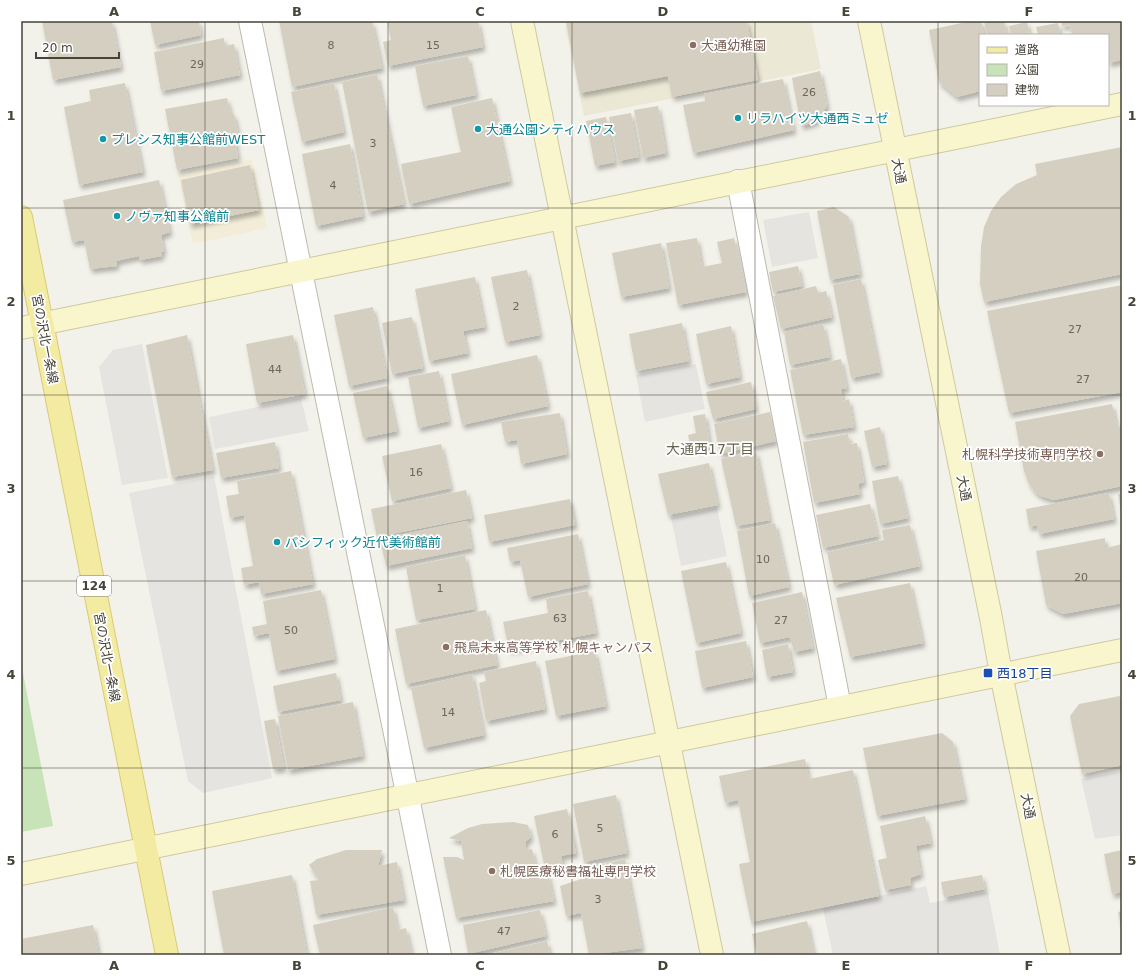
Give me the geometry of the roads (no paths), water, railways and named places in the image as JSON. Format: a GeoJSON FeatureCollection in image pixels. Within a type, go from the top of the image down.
{"type":"FeatureCollection","features":[{"type":"Feature","properties":{"kind":"main road","name":"宮の沢北一条線"},"geometry":{"type":"LineString","coordinates":[[21,217],[167,955]]}},
{"type":"Feature","properties":{"kind":"street"},"geometry":{"type":"LineString","coordinates":[[250,21],[440,955]]}},
{"type":"Feature","properties":{"kind":"street"},"geometry":{"type":"LineString","coordinates":[[522,21],[712,955]]}},
{"type":"Feature","properties":{"kind":"street","name":"大通"},"geometry":{"type":"LineString","coordinates":[[869,21],[1059,955]]}},
{"type":"Feature","properties":{"kind":"street"},"geometry":{"type":"LineString","coordinates":[[21,328],[1122,104]]}},
{"type":"Feature","properties":{"kind":"street"},"geometry":{"type":"LineString","coordinates":[[738,182],[840,707]]}},
{"type":"Feature","properties":{"kind":"street"},"geometry":{"type":"LineString","coordinates":[[21,874],[1122,650]]}},
{"type":"Feature","properties":{"kind":"place","name":"大通幼稚園"},"geometry":{"type":"Point","coordinates":[693,45]}},
{"type":"Feature","properties":{"kind":"place","name":"リラハイツ大通西ミュゼ"},"geometry":{"type":"Point","coordinates":[738,118]}},
{"type":"Feature","properties":{"kind":"place","name":"大通公園シティハウス"},"geometry":{"type":"Point","coordinates":[478,129]}},
{"type":"Feature","properties":{"kind":"place","name":"プレシス知事公館前WEST"},"geometry":{"type":"Point","coordinates":[103,139]}},
{"type":"Feature","properties":{"kind":"place","name":"ノヴァ知事公館前"},"geometry":{"type":"Point","coordinates":[117,216]}},
{"type":"Feature","properties":{"kind":"place","name":"札幌科学技術専門学校"},"geometry":{"type":"Point","coordinates":[1100,454]}},
{"type":"Feature","properties":{"kind":"place","name":"パシフィック近代美術館前"},"geometry":{"type":"Point","coordinates":[277,542]}},
{"type":"Feature","properties":{"kind":"place","name":"飛鳥未来高等学校 札幌キャンパス"},"geometry":{"type":"Point","coordinates":[446,647]}},
{"type":"Feature","properties":{"kind":"place","name":"西18丁目"},"geometry":{"type":"Point","coordinates":[988,673]}},
{"type":"Feature","properties":{"kind":"place","name":"札幌医療秘書福祉専門学校"},"geometry":{"type":"Point","coordinates":[492,871]}},
{"type":"Feature","properties":{"kind":"district","name":"大通西17丁目"},"geometry":{"type":"Point","coordinates":[710,449]}}]}
